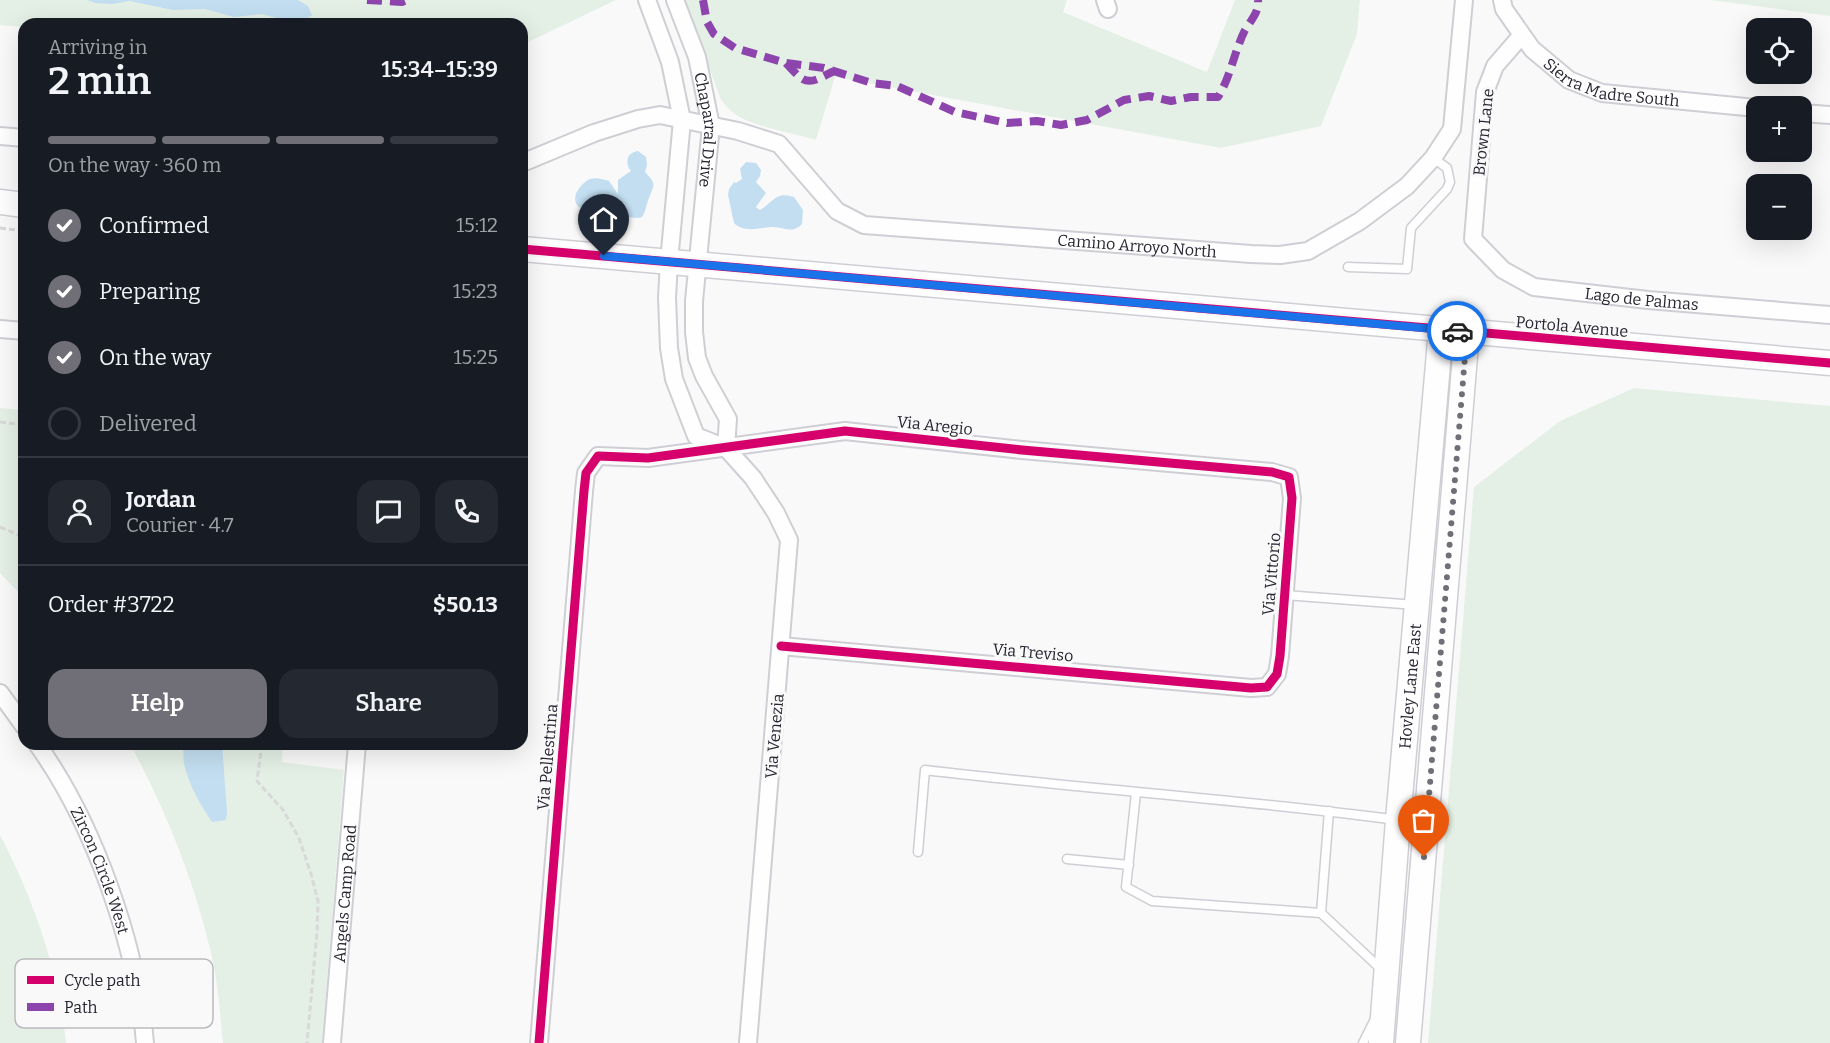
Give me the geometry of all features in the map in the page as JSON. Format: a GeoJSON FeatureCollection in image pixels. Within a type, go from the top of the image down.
{"type":"FeatureCollection","features":[{"type":"Feature","properties":{"kind":"street","name":"Chaparral Drive"},"geometry":{"type":"LineString","coordinates":[[647,0],[670,62],[682,120],[669,262]]}},
{"type":"Feature","properties":{"kind":"street","name":"Chaparral Drive"},"geometry":{"type":"LineString","coordinates":[[675,0],[697,57],[711,126],[698,264]]}},
{"type":"Feature","properties":{"kind":"street","name":"Camino Arroyo North"},"geometry":{"type":"LineString","coordinates":[[528,160],[594,133],[638,119],[660,115],[738,131],[779,144],[837,211],[864,225],[1280,255],[1308,251],[1360,221],[1407,186],[1433,158],[1452,129],[1464,0]]}},
{"type":"Feature","properties":{"kind":"street","name":"Sierra Madre South"},"geometry":{"type":"LineString","coordinates":[[1503,0],[1504,9],[1521,36],[1532,49],[1569,80],[1602,93],[1746,107]]}},
{"type":"Feature","properties":{"kind":"street","name":"Brown Lane"},"geometry":{"type":"LineString","coordinates":[[1473,238],[1485,92],[1495,66],[1521,36]]}},
{"type":"Feature","properties":{"kind":"street"},"geometry":{"type":"LineString","coordinates":[[1812,114],[1830,115]]}},
{"type":"Feature","properties":{"kind":"street"},"geometry":{"type":"LineString","coordinates":[[0,136],[18,138]]}},
{"type":"Feature","properties":{"kind":"street"},"geometry":{"type":"LineString","coordinates":[[0,202],[18,204]]}},
{"type":"Feature","properties":{"kind":"street","name":"Lago de Palmas"},"geometry":{"type":"LineString","coordinates":[[1473,238],[1503,270],[1534,287],[1648,300],[1830,315]]}},
{"type":"Feature","properties":{"kind":"street","name":"Portola Avenue"},"geometry":{"type":"LineString","coordinates":[[528,250],[1830,363]]}},
{"type":"Feature","properties":{"kind":"street","name":"Via Venezia"},"geometry":{"type":"LineString","coordinates":[[669,262],[667,298],[669,348],[674,379],[696,436],[726,448],[753,478],[776,513],[789,540],[748,1043]]}},
{"type":"Feature","properties":{"kind":"street"},"geometry":{"type":"LineString","coordinates":[[698,264],[693,332],[697,358],[704,376],[728,419],[726,448]]}},
{"type":"Feature","properties":{"kind":"street"},"geometry":{"type":"LineString","coordinates":[[0,329],[18,330]]}},
{"type":"Feature","properties":{"kind":"street","name":"Hovley Lane East"},"geometry":{"type":"LineString","coordinates":[[1381,1043],[1441,330]]}},
{"type":"Feature","properties":{"kind":"street","name":"Hovley Lane East"},"geometry":{"type":"LineString","coordinates":[[1408,1043],[1467,332]]}},
{"type":"Feature","properties":{"kind":"street","name":"Via Aregio"},"geometry":{"type":"LineString","coordinates":[[586,473],[598,456],[648,458],[844,431],[1022,450],[1272,472],[1289,477]]}},
{"type":"Feature","properties":{"kind":"street","name":"Via Pellestrina"},"geometry":{"type":"LineString","coordinates":[[539,1043],[586,473]]}},
{"type":"Feature","properties":{"kind":"street","name":"Via Vittorio"},"geometry":{"type":"LineString","coordinates":[[1276,674],[1285,595],[1292,498],[1289,477]]}},
{"type":"Feature","properties":{"kind":"street","name":"Via Treviso"},"geometry":{"type":"LineString","coordinates":[[781,646],[1251,688],[1267,687],[1276,674]]}},
{"type":"Feature","properties":{"kind":"street"},"geometry":{"type":"LineString","coordinates":[[0,693],[18,718]]}},
{"type":"Feature","properties":{"kind":"street","name":"Zircon Circle West"},"geometry":{"type":"LineString","coordinates":[[41,750],[83,822],[108,884],[131,959]]}},
{"type":"Feature","properties":{"kind":"street","name":"Angels Camp Road"},"geometry":{"type":"LineString","coordinates":[[332,1043],[356,750]]}},
{"type":"Feature","properties":{"kind":"street"},"geometry":{"type":"LineString","coordinates":[[1398,820],[1409,823],[1416,831],[1415,954]]}},
{"type":"Feature","properties":{"kind":"street","name":"Zircon Circle West"},"geometry":{"type":"LineString","coordinates":[[142,1028],[145,1043]]}},
{"type":"Feature","properties":{"kind":"lane"},"geometry":{"type":"LineString","coordinates":[[1348,267],[1407,269],[1411,228],[1447,189],[1450,182],[1447,168],[1433,158]]}},
{"type":"Feature","properties":{"kind":"lane"},"geometry":{"type":"LineString","coordinates":[[1285,595],[1417,605]]}},
{"type":"Feature","properties":{"kind":"lane"},"geometry":{"type":"LineString","coordinates":[[918,852],[926,771],[1329,811],[1398,820]]}},
{"type":"Feature","properties":{"kind":"lane"},"geometry":{"type":"LineString","coordinates":[[1136,793],[1126,887],[1152,901],[1321,913],[1385,984],[1363,1043]]}},
{"type":"Feature","properties":{"kind":"lane"},"geometry":{"type":"LineString","coordinates":[[1321,913],[1329,811]]}},
{"type":"Feature","properties":{"kind":"lane"},"geometry":{"type":"LineString","coordinates":[[1067,859],[1129,865]]}},
{"type":"Feature","properties":{"kind":"path"},"geometry":{"type":"LineString","coordinates":[[0,228],[18,230]]}},
{"type":"Feature","properties":{"kind":"path"},"geometry":{"type":"LineString","coordinates":[[0,422],[18,424]]}},
{"type":"Feature","properties":{"kind":"path"},"geometry":{"type":"LineString","coordinates":[[0,527],[18,534]]}},
{"type":"Feature","properties":{"kind":"path"},"geometry":{"type":"LineString","coordinates":[[261,750],[257,781],[283,810],[299,838],[318,901],[307,1043]]}},
{"type":"Feature","properties":{"kind":"shaded area"},"geometry":{"type":"Polygon","coordinates":[[[0,0],[616,0],[528,42],[528,18],[18,18],[18,26],[0,25],[0,0]]]}},
{"type":"Feature","properties":{"kind":"shaded area"},"geometry":{"type":"Polygon","coordinates":[[[684,0],[1067,0],[1063,12],[1207,72],[1235,0],[1360,0],[1357,34],[1321,126],[1221,148],[835,77],[816,140],[776,130],[738,116],[721,100],[684,0]]]}},
{"type":"Feature","properties":{"kind":"shaded area"},"geometry":{"type":"Polygon","coordinates":[[[1711,0],[1830,0],[1830,16],[1711,0]]]}},
{"type":"Feature","properties":{"kind":"shaded area"},"geometry":{"type":"Polygon","coordinates":[[[1634,388],[1830,406],[1830,1043],[1428,1043],[1474,487],[1560,421],[1634,388]]]}},
{"type":"Feature","properties":{"kind":"shaded area"},"geometry":{"type":"Polygon","coordinates":[[[0,408],[18,410],[18,592],[0,573],[0,408]]]}},
{"type":"Feature","properties":{"kind":"shaded area"},"geometry":{"type":"Polygon","coordinates":[[[133,750],[283,750],[282,762],[344,770],[322,1043],[223,1043],[213,959],[205,929],[178,848],[133,750]]]}},
{"type":"Feature","properties":{"kind":"shaded area"},"geometry":{"type":"Polygon","coordinates":[[[0,835],[24,885],[50,959],[15,959],[15,1028],[64,1028],[66,1043],[0,1043],[0,835]]]}},
{"type":"Feature","properties":{"kind":"water"},"geometry":{"type":"Polygon","coordinates":[[[87,0],[298,0],[308,6],[312,15],[308,18],[276,18],[262,14],[234,17],[205,9],[173,10],[130,1],[112,4],[87,0]]]}},
{"type":"Feature","properties":{"kind":"water"},"geometry":{"type":"Polygon","coordinates":[[[638,151],[646,157],[645,172],[653,184],[642,217],[589,212],[578,206],[576,195],[583,184],[590,179],[609,181],[618,194],[618,180],[631,171],[627,162],[629,156],[638,151]]]}},
{"type":"Feature","properties":{"kind":"water"},"geometry":{"type":"Polygon","coordinates":[[[746,162],[756,163],[761,170],[756,182],[766,193],[756,207],[760,210],[779,196],[794,197],[803,210],[802,224],[791,230],[775,227],[747,229],[734,223],[728,195],[729,189],[734,182],[742,179],[740,169],[746,162]]]}},
{"type":"Feature","properties":{"kind":"water"},"geometry":{"type":"Polygon","coordinates":[[[183,750],[222,750],[226,820],[212,822],[199,802],[184,762],[183,750]]]}},
{"type":"Feature","properties":{"kind":"marked path"},"geometry":{"type":"LineString","coordinates":[[367,0],[402,2],[407,0]]}},
{"type":"Feature","properties":{"kind":"marked path"},"geometry":{"type":"LineString","coordinates":[[703,0],[707,22],[714,34],[735,48],[786,63],[824,68],[872,83],[897,86],[955,112],[1007,123],[1037,121],[1061,125],[1087,120],[1124,100],[1149,96],[1171,101],[1191,97],[1218,97],[1241,38],[1256,13],[1258,0]]}},
{"type":"Feature","properties":{"kind":"marked path"},"geometry":{"type":"LineString","coordinates":[[786,63],[799,76],[808,81],[834,71]]}},
{"type":"Feature","properties":{"kind":"cycle path"},"geometry":{"type":"LineString","coordinates":[[528,250],[1830,363]]}},
{"type":"Feature","properties":{"kind":"cycle path"},"geometry":{"type":"LineString","coordinates":[[539,1043],[584,491],[586,473],[598,456],[648,458],[845,431],[1022,450],[1272,472],[1289,477],[1292,498],[1280,656],[1277,674],[1267,687],[1251,688],[781,646]]}},
{"type":"Feature","properties":{"kind":"way so far"},"geometry":{"type":"LineString","coordinates":[[1424,857],[1467,332],[1457,331]]}},
{"type":"Feature","properties":{"kind":"route"},"geometry":{"type":"LineString","coordinates":[[604,256],[1457,331]]}}]}
